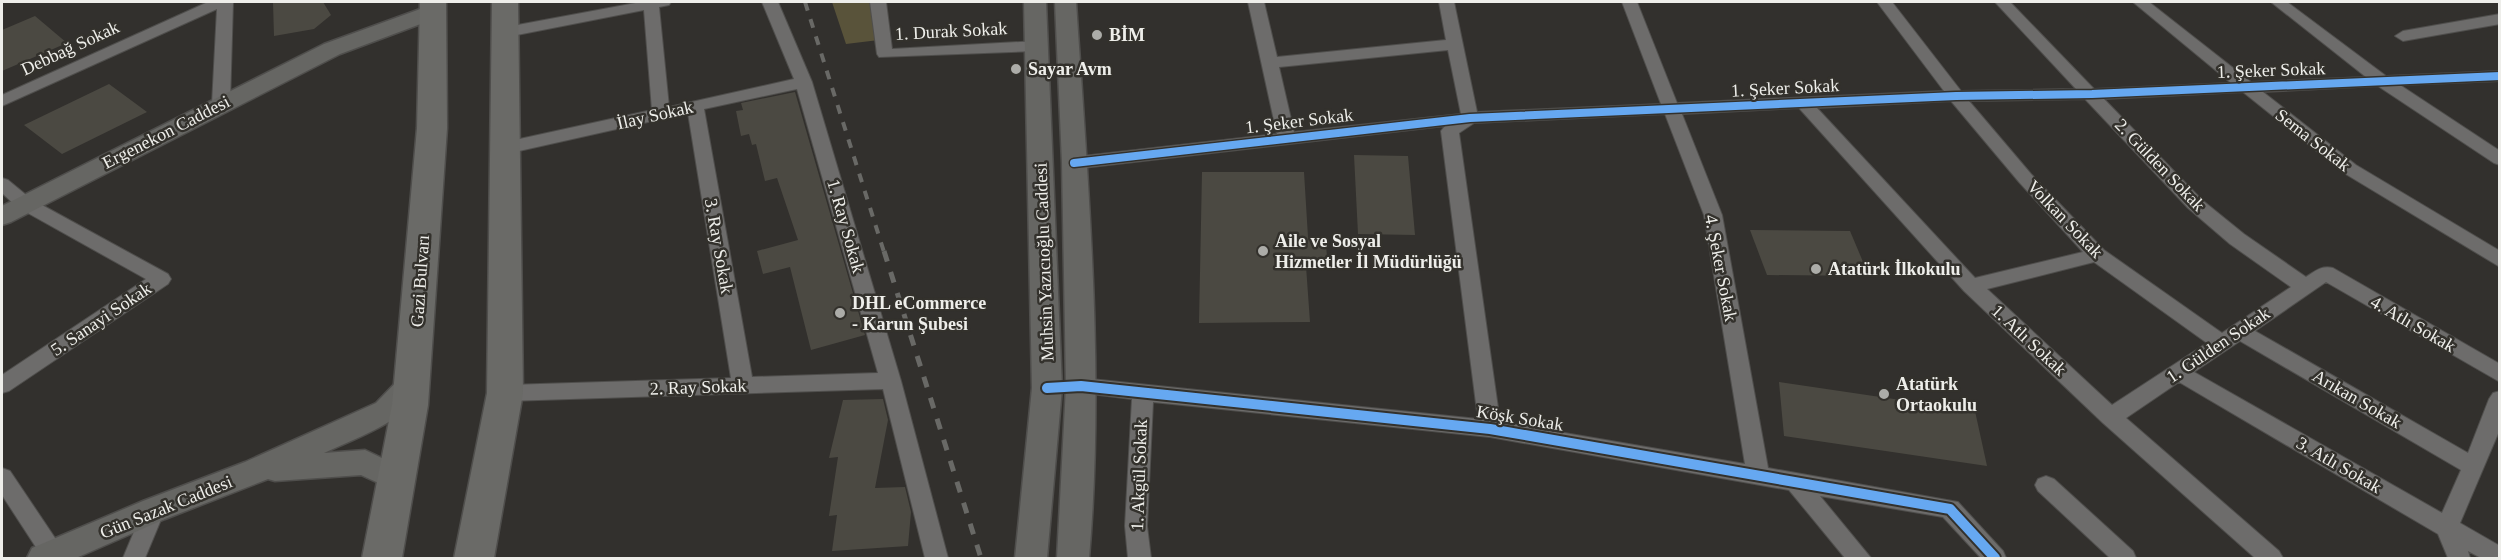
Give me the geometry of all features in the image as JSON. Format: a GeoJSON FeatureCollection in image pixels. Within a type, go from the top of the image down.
{"type":"FeatureCollection","features":[{"type":"Feature","properties":{"kind":"highway","name":"Gazi Bulvarı"},"geometry":{"type":"LineString","coordinates":[[382,558],[412,384],[432,128],[431,4]]}},
{"type":"Feature","properties":{"kind":"highway"},"geometry":{"type":"LineString","coordinates":[[474,558],[505,393],[506,17]]}},
{"type":"Feature","properties":{"kind":"street","name":"Debbağ Sokak"},"geometry":{"type":"LineString","coordinates":[[2,101],[220,2]]}},
{"type":"Feature","properties":{"kind":"street"},"geometry":{"type":"LineString","coordinates":[[221,104],[225,2]]}},
{"type":"Feature","properties":{"kind":"street","name":"1. Ray Sokak"},"geometry":{"type":"LineString","coordinates":[[770,2],[804,82],[891,381],[937,558]]}},
{"type":"Feature","properties":{"kind":"street","name":"1. Durak Sokak"},"geometry":{"type":"LineString","coordinates":[[878,2],[885,54],[1037,46]]}},
{"type":"Feature","properties":{"kind":"street","name":"Muhsin Yazıcıoğlu Caddesi"},"geometry":{"type":"LineString","coordinates":[[1031,558],[1047,388],[1035,2]]}},
{"type":"Feature","properties":{"kind":"street","name":"Muhsin Yazıcıoğlu Caddesi"},"geometry":{"type":"LineString","coordinates":[[1065,2],[1074,163],[1081,386],[1073,558]]}},
{"type":"Feature","properties":{"kind":"street"},"geometry":{"type":"LineString","coordinates":[[1256,2],[1272,63],[1287,139]]}},
{"type":"Feature","properties":{"kind":"street"},"geometry":{"type":"LineString","coordinates":[[1447,2],[1470,118],[1450,131],[1490,429]]}},
{"type":"Feature","properties":{"kind":"street","name":"4. Şeker Sokak"},"geometry":{"type":"LineString","coordinates":[[1629,2],[1713,215],[1758,476]]}},
{"type":"Feature","properties":{"kind":"street","name":"Volkan Sokak"},"geometry":{"type":"LineString","coordinates":[[1884,2],[1956,96],[2025,178],[2097,255],[2222,343]]}},
{"type":"Feature","properties":{"kind":"street","name":"2. Gülden Sokak"},"geometry":{"type":"LineString","coordinates":[[2002,2],[2092,94],[2194,204],[2237,240],[2306,287]]}},
{"type":"Feature","properties":{"kind":"street","name":"Sema Sokak"},"geometry":{"type":"LineString","coordinates":[[2140,2],[2350,169],[2499,260]]}},
{"type":"Feature","properties":{"kind":"street"},"geometry":{"type":"LineString","coordinates":[[2278,2],[2383,82],[2499,159]]}},
{"type":"Feature","properties":{"kind":"street"},"geometry":{"type":"LineString","coordinates":[[506,17],[657,3],[661,114]]}},
{"type":"Feature","properties":{"kind":"street"},"geometry":{"type":"LineString","coordinates":[[332,49],[431,4]]}},
{"type":"Feature","properties":{"kind":"street"},"geometry":{"type":"LineString","coordinates":[[332,49],[431,4]]}},
{"type":"Feature","properties":{"kind":"street"},"geometry":{"type":"LineString","coordinates":[[2403,36],[2499,19]]}},
{"type":"Feature","properties":{"kind":"street"},"geometry":{"type":"LineString","coordinates":[[1272,63],[1455,44]]}},
{"type":"Feature","properties":{"kind":"street","name":"Ergenekon Caddesi"},"geometry":{"type":"LineString","coordinates":[[2,216],[332,49]]}},
{"type":"Feature","properties":{"kind":"street","name":"1. Şeker Sokak"},"geometry":{"type":"LineString","coordinates":[[1074,163],[1470,118],[1956,96],[2092,94],[2499,76]]}},
{"type":"Feature","properties":{"kind":"street","name":"İlay Sokak"},"geometry":{"type":"LineString","coordinates":[[506,148],[804,82]]}},
{"type":"Feature","properties":{"kind":"street","name":"1. Atlı Sokak"},"geometry":{"type":"LineString","coordinates":[[1804,104],[1971,286],[2111,417],[2271,558]]}},
{"type":"Feature","properties":{"kind":"street","name":"3. Ray Sokak"},"geometry":{"type":"LineString","coordinates":[[695,106],[743,386]]}},
{"type":"Feature","properties":{"kind":"street"},"geometry":{"type":"LineString","coordinates":[[2,184],[24,203]]}},
{"type":"Feature","properties":{"kind":"street","name":"5. Sanayi Sokak"},"geometry":{"type":"LineString","coordinates":[[2,385],[161,279],[24,203]]}},
{"type":"Feature","properties":{"kind":"street"},"geometry":{"type":"LineString","coordinates":[[1971,286],[2097,255]]}},
{"type":"Feature","properties":{"kind":"street","name":"1. Gülden Sokak"},"geometry":{"type":"LineString","coordinates":[[2111,417],[2326,273]]}},
{"type":"Feature","properties":{"kind":"street","name":"4. Atlı Sokak"},"geometry":{"type":"LineString","coordinates":[[2326,273],[2499,374]]}},
{"type":"Feature","properties":{"kind":"street","name":"Arıkan Sokak"},"geometry":{"type":"LineString","coordinates":[[2240,331],[2474,467]]}},
{"type":"Feature","properties":{"kind":"street","name":"3. Atlı Sokak"},"geometry":{"type":"LineString","coordinates":[[2178,372],[2499,558]]}},
{"type":"Feature","properties":{"kind":"street","name":"2. Ray Sokak"},"geometry":{"type":"LineString","coordinates":[[505,393],[891,381]]}},
{"type":"Feature","properties":{"kind":"street"},"geometry":{"type":"LineString","coordinates":[[256,471],[386,411],[412,384]]}},
{"type":"Feature","properties":{"kind":"street"},"geometry":{"type":"LineString","coordinates":[[1047,388],[1081,386]]}},
{"type":"Feature","properties":{"kind":"street","name":"Köşk Sokak"},"geometry":{"type":"LineString","coordinates":[[1081,386],[1490,429],[1950,509],[1995,558]]}},
{"type":"Feature","properties":{"kind":"street","name":"1. Akgül Sokak"},"geometry":{"type":"LineString","coordinates":[[1139,558],[1136,526],[1143,392]]}},
{"type":"Feature","properties":{"kind":"street"},"geometry":{"type":"LineString","coordinates":[[2459,558],[2447,527],[2474,467],[2499,399]]}},
{"type":"Feature","properties":{"kind":"street"},"geometry":{"type":"LineString","coordinates":[[256,471],[365,462],[396,479]]}},
{"type":"Feature","properties":{"kind":"street","name":"Gün Sazak Caddesi"},"geometry":{"type":"LineString","coordinates":[[48,556],[154,510],[256,471]]}},
{"type":"Feature","properties":{"kind":"street"},"geometry":{"type":"LineString","coordinates":[[2,477],[48,556]]}},
{"type":"Feature","properties":{"kind":"street"},"geometry":{"type":"LineString","coordinates":[[1796,483],[1859,558]]}},
{"type":"Feature","properties":{"kind":"street"},"geometry":{"type":"LineString","coordinates":[[2046,485],[2125,558]]}},
{"type":"Feature","properties":{"kind":"street"},"geometry":{"type":"LineString","coordinates":[[134,558],[154,510]]}},
{"type":"Feature","properties":{"kind":"shaded area"},"geometry":{"type":"Polygon","coordinates":[[[832,2],[871,2],[879,40],[846,44],[832,2]]]}},
{"type":"Feature","properties":{"kind":"building"},"geometry":{"type":"Polygon","coordinates":[[[273,2],[323,2],[331,15],[314,29],[274,36],[273,2]]]}},
{"type":"Feature","properties":{"kind":"building"},"geometry":{"type":"Polygon","coordinates":[[[35,16],[67,43],[2,71],[2,30],[35,16]]]}},
{"type":"Feature","properties":{"kind":"building"},"geometry":{"type":"Polygon","coordinates":[[[109,84],[147,112],[62,154],[24,125],[109,84]]]}},
{"type":"Feature","properties":{"kind":"building"},"geometry":{"type":"Polygon","coordinates":[[[795,92],[865,335],[811,350],[790,267],[763,274],[757,251],[798,240],[777,178],[765,181],[756,144],[752,145],[749,134],[741,136],[736,111],[743,110],[741,103],[795,92]]]}},
{"type":"Feature","properties":{"kind":"building"},"geometry":{"type":"Polygon","coordinates":[[[1354,155],[1408,156],[1415,235],[1358,234],[1354,155]]]}},
{"type":"Feature","properties":{"kind":"building","name":"Aile ve Sosyal Hizmetler İl Müdürlüğü"},"geometry":{"type":"Polygon","coordinates":[[[1202,172],[1304,172],[1308,237],[1325,236],[1328,266],[1306,266],[1310,322],[1199,323],[1202,172]]]}},
{"type":"Feature","properties":{"kind":"building"},"geometry":{"type":"Polygon","coordinates":[[[1750,230],[1850,231],[1869,276],[1767,275],[1750,230]]]}},
{"type":"Feature","properties":{"kind":"building"},"geometry":{"type":"Polygon","coordinates":[[[1779,382],[1975,411],[1987,466],[1784,436],[1779,382]]]}},
{"type":"Feature","properties":{"kind":"building"},"geometry":{"type":"Polygon","coordinates":[[[883,399],[888,420],[875,488],[905,487],[911,512],[908,546],[832,551],[837,515],[829,516],[838,457],[829,458],[843,400],[883,399]]]}},
{"type":"Feature","properties":{"kind":"railway"},"geometry":{"type":"LineString","coordinates":[[805,2],[884,252]]}},
{"type":"Feature","properties":{"kind":"railway"},"geometry":{"type":"LineString","coordinates":[[884,251],[981,558]]}},
{"type":"Feature","properties":{"kind":"cycle path"},"geometry":{"type":"LineString","coordinates":[[1074,163],[1470,118],[1956,96],[2092,94],[2500,76]]}},
{"type":"Feature","properties":{"kind":"cycle path"},"geometry":{"type":"LineString","coordinates":[[1047,388],[1081,386],[1490,429],[1950,509],[1995,558]]}},
{"type":"Feature","properties":{"kind":"place","name":"BİM"},"geometry":{"type":"Point","coordinates":[1097,35]}},
{"type":"Feature","properties":{"kind":"place","name":"Sayar Avm"},"geometry":{"type":"Point","coordinates":[1016,69]}},
{"type":"Feature","properties":{"kind":"place","name":"Aile ve Sosyal Hizmetler İl Müdürlüğü"},"geometry":{"type":"Point","coordinates":[1263,251]}},
{"type":"Feature","properties":{"kind":"place","name":"Atatürk İlkokulu"},"geometry":{"type":"Point","coordinates":[1816,269]}},
{"type":"Feature","properties":{"kind":"place","name":"DHL eCommerce - Karun Şubesi"},"geometry":{"type":"Point","coordinates":[840,313]}},
{"type":"Feature","properties":{"kind":"place","name":"Atatürk Ortaokulu"},"geometry":{"type":"Point","coordinates":[1884,394]}}]}
